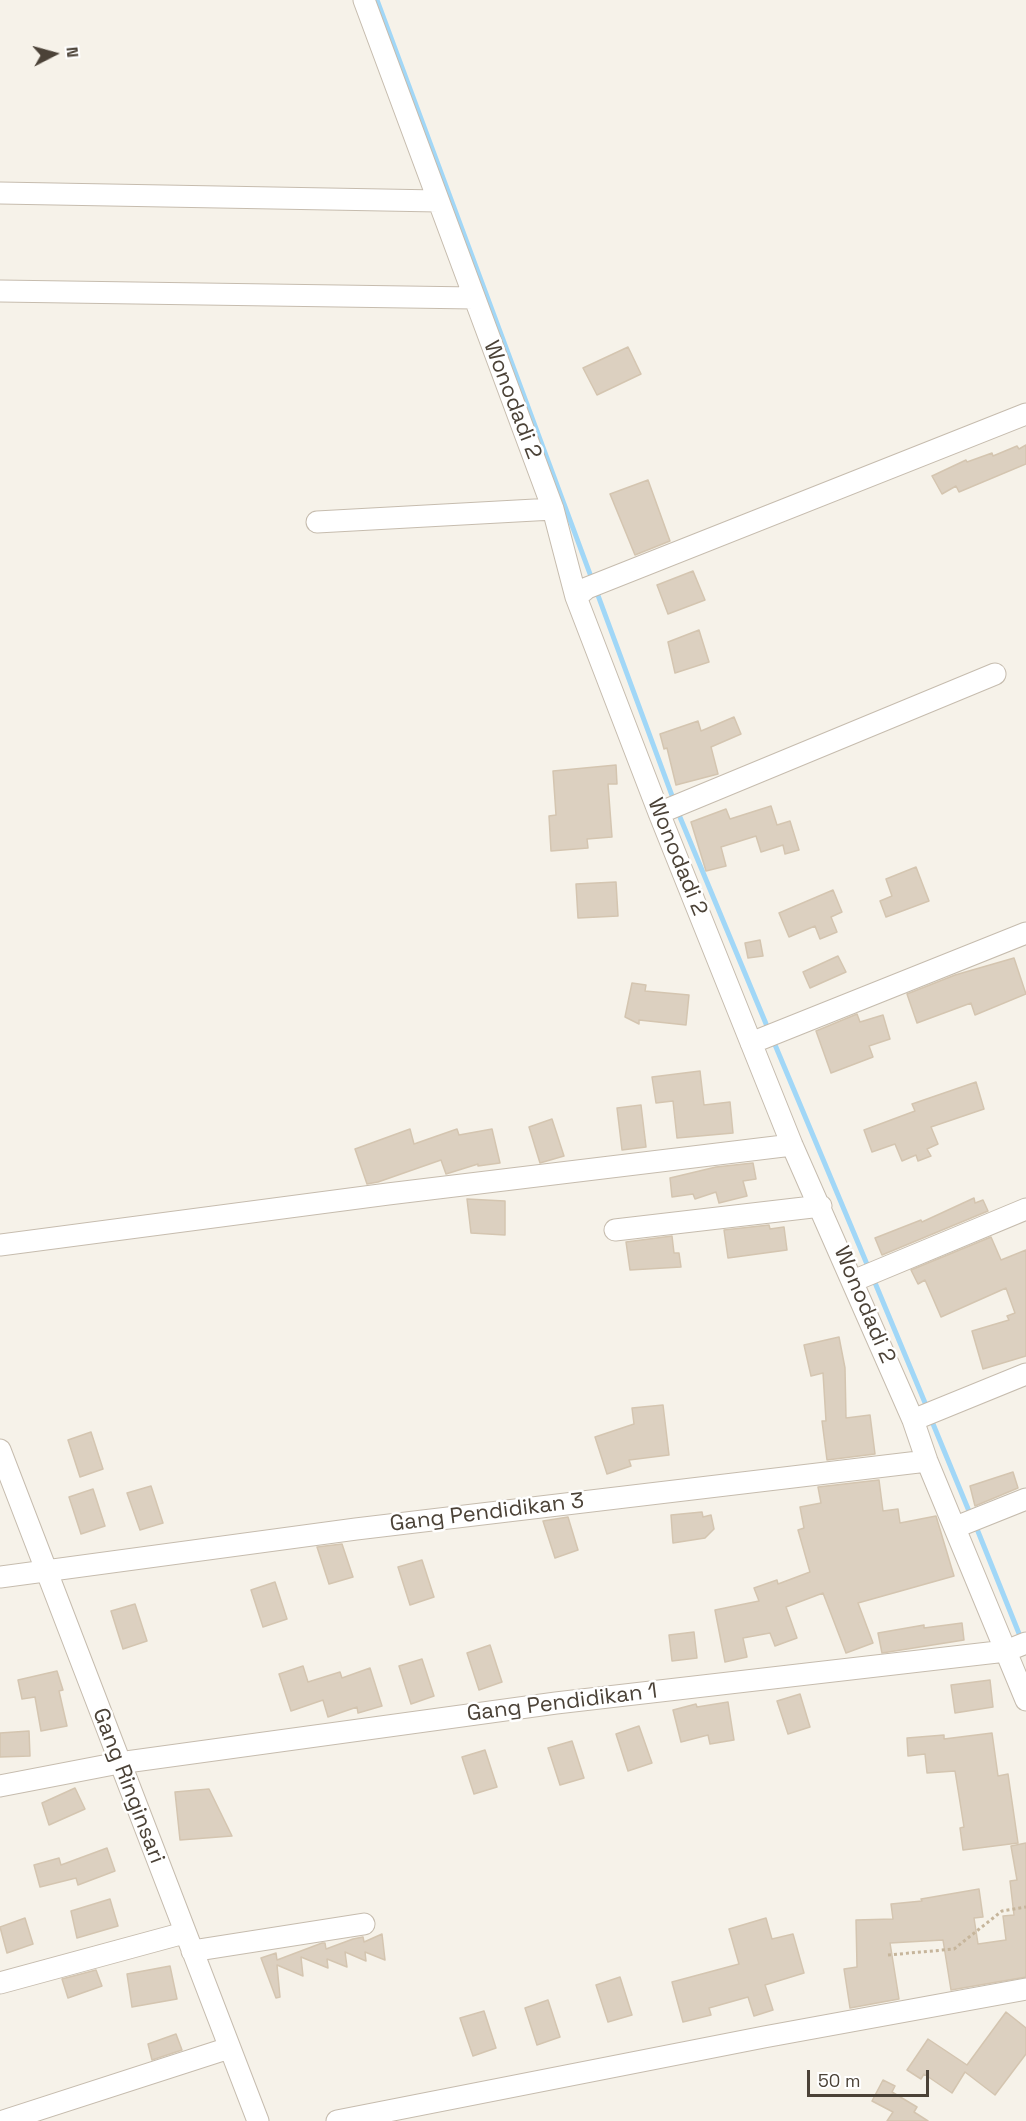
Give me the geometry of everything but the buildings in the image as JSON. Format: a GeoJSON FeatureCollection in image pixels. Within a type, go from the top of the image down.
{"type":"FeatureCollection","features":[{"type":"Feature","properties":{"kind":"street","name":"Wonodadi 2"},"geometry":{"type":"LineString","coordinates":[[364,0],[553,509],[661,812],[792,1145],[821,1206],[913,1420],[927,1461],[1026,1700]]}},
{"type":"Feature","properties":{"kind":"street"},"geometry":{"type":"LineString","coordinates":[[0,194],[438,201]]}},
{"type":"Feature","properties":{"kind":"street"},"geometry":{"type":"LineString","coordinates":[[0,291],[474,298]]}},
{"type":"Feature","properties":{"kind":"street"},"geometry":{"type":"LineString","coordinates":[[581,592],[1026,414]]}},
{"type":"Feature","properties":{"kind":"street"},"geometry":{"type":"LineString","coordinates":[[316,522],[553,509]]}},
{"type":"Feature","properties":{"kind":"street"},"geometry":{"type":"LineString","coordinates":[[661,812],[995,674]]}},
{"type":"Feature","properties":{"kind":"street"},"geometry":{"type":"LineString","coordinates":[[752,1043],[1026,933]]}},
{"type":"Feature","properties":{"kind":"street"},"geometry":{"type":"LineString","coordinates":[[0,1245],[792,1145]]}},
{"type":"Feature","properties":{"kind":"street"},"geometry":{"type":"LineString","coordinates":[[615,1230],[821,1206]]}},
{"type":"Feature","properties":{"kind":"street"},"geometry":{"type":"LineString","coordinates":[[853,1281],[1026,1209]]}},
{"type":"Feature","properties":{"kind":"street"},"geometry":{"type":"LineString","coordinates":[[913,1420],[1026,1374]]}},
{"type":"Feature","properties":{"kind":"street","name":"Gang Ringinsari"},"geometry":{"type":"LineString","coordinates":[[0,1450],[258,2121]]}},
{"type":"Feature","properties":{"kind":"street","name":"Gang Pendidikan 3"},"geometry":{"type":"LineString","coordinates":[[0,1577],[356,1529],[927,1461]]}},
{"type":"Feature","properties":{"kind":"street"},"geometry":{"type":"LineString","coordinates":[[956,1527],[1026,1499]]}},
{"type":"Feature","properties":{"kind":"street","name":"Gang Pendidikan 1"},"geometry":{"type":"LineString","coordinates":[[0,1786],[119,1763],[556,1703],[1006,1651],[1026,1643]]}},
{"type":"Feature","properties":{"kind":"street"},"geometry":{"type":"LineString","coordinates":[[0,1983],[188,1942],[364,1924]]}},
{"type":"Feature","properties":{"kind":"street"},"geometry":{"type":"LineString","coordinates":[[338,2121],[764,2037],[1026,1989]]}},
{"type":"Feature","properties":{"kind":"street"},"geometry":{"type":"LineString","coordinates":[[3,2121],[229,2048]]}},
{"type":"Feature","properties":{"kind":"path"},"geometry":{"type":"LineString","coordinates":[[888,1955],[954,1949],[1002,1911],[1026,1907]]}},
{"type":"Feature","properties":{"kind":"waterway"},"geometry":{"type":"LineString","coordinates":[[377,0],[593,582]]}},
{"type":"Feature","properties":{"kind":"waterway"},"geometry":{"type":"LineString","coordinates":[[596,590],[674,801]]}},
{"type":"Feature","properties":{"kind":"waterway"},"geometry":{"type":"LineString","coordinates":[[677,810],[769,1031]]}},
{"type":"Feature","properties":{"kind":"waterway"},"geometry":{"type":"LineString","coordinates":[[773,1040],[869,1269]]}},
{"type":"Feature","properties":{"kind":"waterway"},"geometry":{"type":"LineString","coordinates":[[873,1278],[928,1410]]}},
{"type":"Feature","properties":{"kind":"waterway"},"geometry":{"type":"LineString","coordinates":[[931,1419],[971,1516]]}},
{"type":"Feature","properties":{"kind":"waterway"},"geometry":{"type":"LineString","coordinates":[[975,1524],[1022,1641]]}}]}
